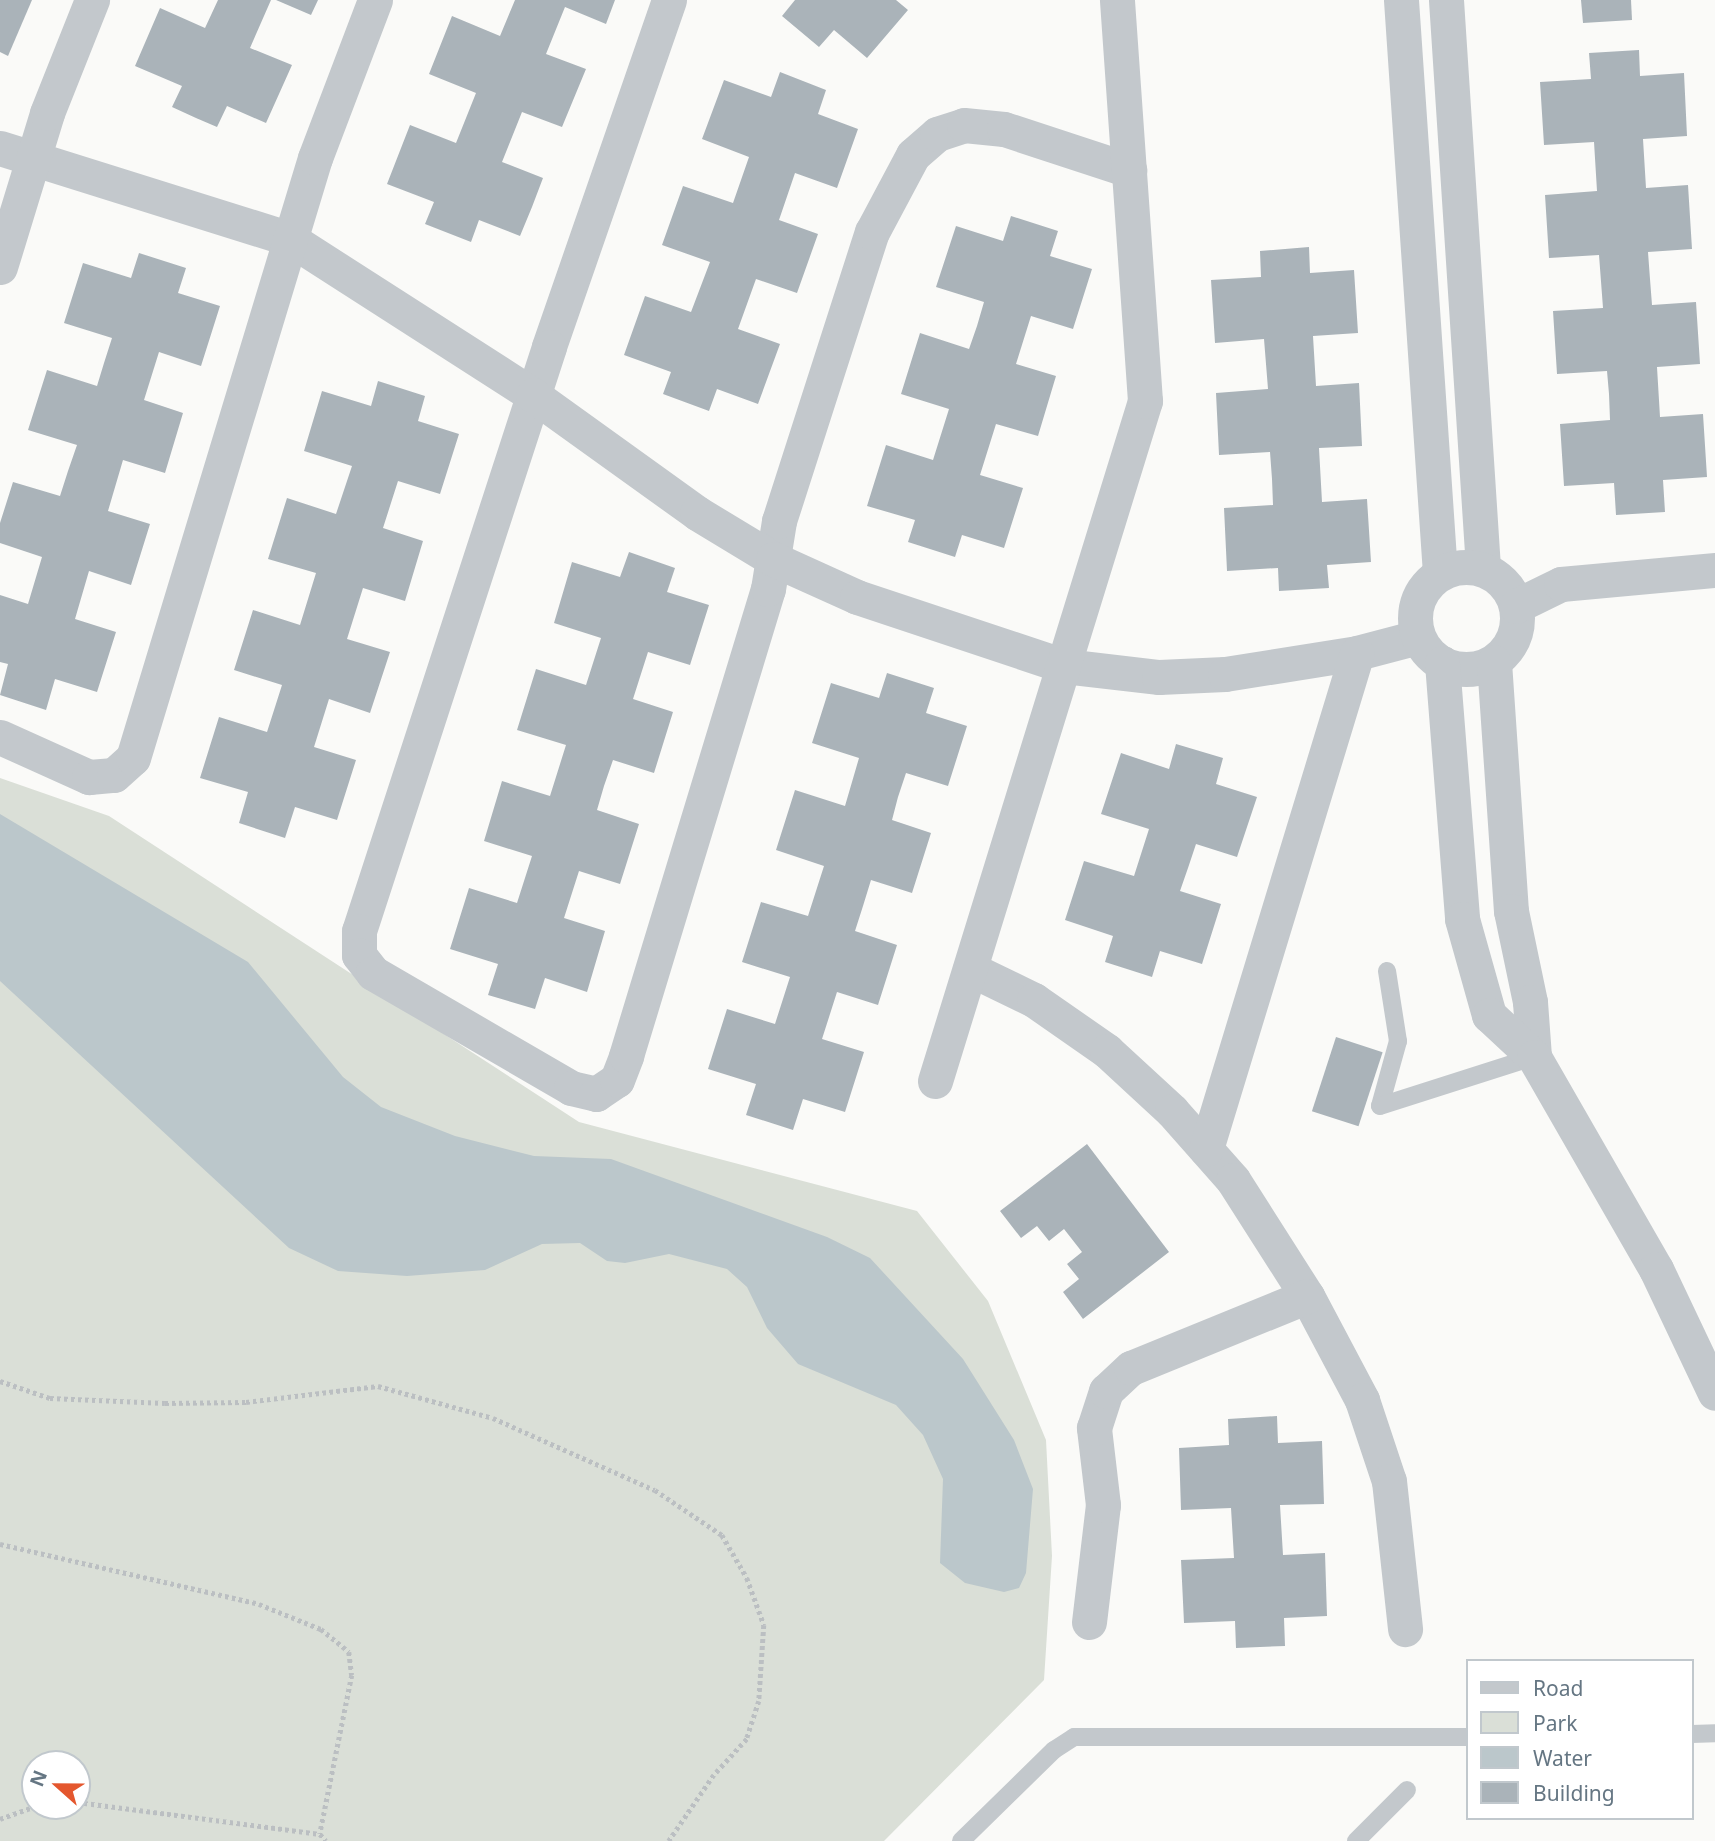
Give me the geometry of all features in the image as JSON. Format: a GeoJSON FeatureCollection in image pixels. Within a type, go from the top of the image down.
{"type":"FeatureCollection","features":[{"type":"Feature","properties":{"kind":"street"},"geometry":{"type":"LineString","coordinates":[[0,267],[33,159],[92,0]]}},
{"type":"Feature","properties":{"kind":"street"},"geometry":{"type":"LineString","coordinates":[[0,737],[89,777],[114,775],[133,758],[315,158],[375,0]]}},
{"type":"Feature","properties":{"kind":"street"},"geometry":{"type":"LineString","coordinates":[[669,0],[533,396],[359,931],[359,955],[373,972],[571,1088],[596,1094],[617,1080],[768,589],[779,521],[872,233],[913,155],[937,134],[964,125],[1004,129],[1129,170]]}},
{"type":"Feature","properties":{"kind":"street"},"geometry":{"type":"LineString","coordinates":[[935,1081],[1144,401],[1117,0]]}},
{"type":"Feature","properties":{"kind":"street"},"geometry":{"type":"LineString","coordinates":[[1401,0],[1440,573]]}},
{"type":"Feature","properties":{"kind":"street"},"geometry":{"type":"LineString","coordinates":[[1446,0],[1483,568]]}},
{"type":"Feature","properties":{"kind":"street"},"geometry":{"type":"LineString","coordinates":[[0,148],[290,239],[533,396],[697,513],[773,559],[858,597],[1064,666],[1159,677],[1225,674],[1356,653],[1418,637]]}},
{"type":"Feature","properties":{"kind":"street"},"geometry":{"type":"LineString","coordinates":[[1461,566],[1483,568],[1505,583],[1516,606],[1517,627],[1509,647],[1494,662],[1468,669],[1442,663],[1418,637],[1415,612],[1423,589],[1440,573],[1461,566]]}},
{"type":"Feature","properties":{"kind":"street"},"geometry":{"type":"LineString","coordinates":[[1516,606],[1561,584],[1715,570]]}},
{"type":"Feature","properties":{"kind":"street"},"geometry":{"type":"LineString","coordinates":[[1206,1149],[1356,653]]}},
{"type":"Feature","properties":{"kind":"street"},"geometry":{"type":"LineString","coordinates":[[1494,662],[1511,911],[1530,1002],[1534,1057]]}},
{"type":"Feature","properties":{"kind":"street"},"geometry":{"type":"LineString","coordinates":[[1442,663],[1462,919],[1489,1015],[1534,1057],[1656,1269],[1715,1393]]}},
{"type":"Feature","properties":{"kind":"street"},"geometry":{"type":"LineString","coordinates":[[970,969],[1034,1000],[1107,1051],[1206,1149],[1233,1180],[1307,1296],[1362,1400],[1389,1481],[1405,1629]]}},
{"type":"Feature","properties":{"kind":"street"},"geometry":{"type":"LineString","coordinates":[[1088,1622],[1103,1505],[1094,1428],[1106,1391],[1131,1367],[1307,1296]]}},
{"type":"Feature","properties":{"kind":"lane"},"geometry":{"type":"LineString","coordinates":[[1387,971],[1398,1041],[1380,1106],[1534,1057]]}},
{"type":"Feature","properties":{"kind":"lane"},"geometry":{"type":"LineString","coordinates":[[1694,1734],[1715,1732]]}},
{"type":"Feature","properties":{"kind":"lane"},"geometry":{"type":"LineString","coordinates":[[961,1841],[1054,1750],[1074,1738],[1466,1737]]}},
{"type":"Feature","properties":{"kind":"lane"},"geometry":{"type":"LineString","coordinates":[[1356,1841],[1407,1790]]}},
{"type":"Feature","properties":{"kind":"path"},"geometry":{"type":"LineString","coordinates":[[0,1381],[50,1398],[165,1403],[246,1402],[378,1386],[493,1418],[655,1490],[722,1535],[747,1578],[764,1625],[759,1701],[747,1739],[714,1775],[669,1841]]}},
{"type":"Feature","properties":{"kind":"path"},"geometry":{"type":"LineString","coordinates":[[0,1544],[259,1604],[321,1629],[349,1652],[352,1675],[320,1834]]}},
{"type":"Feature","properties":{"kind":"path"},"geometry":{"type":"LineString","coordinates":[[91,1804],[320,1834],[326,1841]]}},
{"type":"Feature","properties":{"kind":"path"},"geometry":{"type":"LineString","coordinates":[[0,1819],[21,1811]]}},
{"type":"Feature","properties":{"kind":"green space"},"geometry":{"type":"Polygon","coordinates":[[[0,778],[109,816],[579,1122],[917,1211],[988,1301],[1046,1440],[1052,1556],[1044,1680],[884,1841],[0,1841],[0,778]]]}},
{"type":"Feature","properties":{"kind":"water"},"geometry":{"type":"Polygon","coordinates":[[[0,814],[248,962],[343,1077],[381,1107],[455,1136],[534,1156],[611,1159],[827,1237],[870,1258],[963,1359],[1014,1440],[1033,1489],[1026,1573],[1019,1588],[1004,1592],[965,1583],[940,1563],[943,1479],[923,1435],[896,1405],[798,1364],[767,1328],[747,1287],[727,1269],[669,1254],[625,1263],[607,1261],[580,1243],[542,1244],[485,1270],[407,1276],[338,1271],[289,1248],[0,981],[0,814]]]}},
{"type":"Feature","properties":{"kind":"building"},"geometry":{"type":"Polygon","coordinates":[[[0,0],[32,0],[8,56],[0,52],[0,0]]]}},
{"type":"Feature","properties":{"kind":"building"},"geometry":{"type":"Polygon","coordinates":[[[218,0],[271,0],[250,48],[292,65],[266,123],[227,106],[217,127],[196,118],[172,107],[182,86],[135,66],[160,8],[205,28],[218,0]]]}},
{"type":"Feature","properties":{"kind":"building"},"geometry":{"type":"Polygon","coordinates":[[[276,0],[318,0],[311,15],[276,0]]]}},
{"type":"Feature","properties":{"kind":"building"},"geometry":{"type":"Polygon","coordinates":[[[515,0],[615,0],[606,24],[565,7],[546,54],[586,69],[562,127],[522,112],[502,162],[543,178],[532,207],[520,236],[479,220],[471,242],[425,224],[434,202],[387,184],[410,125],[456,143],[476,93],[429,74],[452,16],[500,36],[515,0]]]}},
{"type":"Feature","properties":{"kind":"building"},"geometry":{"type":"Polygon","coordinates":[[[795,0],[896,0],[908,10],[867,58],[834,30],[819,47],[782,16],[795,0]]]}},
{"type":"Feature","properties":{"kind":"building"},"geometry":{"type":"Polygon","coordinates":[[[1581,0],[1631,0],[1632,20],[1583,23],[1581,0]]]}},
{"type":"Feature","properties":{"kind":"building"},"geometry":{"type":"Polygon","coordinates":[[[1639,50],[1640,76],[1684,73],[1687,136],[1643,139],[1646,188],[1688,185],[1692,249],[1648,252],[1652,305],[1696,302],[1700,364],[1657,367],[1660,417],[1703,414],[1707,477],[1663,480],[1665,512],[1616,515],[1614,483],[1564,486],[1560,424],[1610,420],[1609,394],[1607,371],[1557,374],[1553,311],[1603,308],[1599,255],[1549,258],[1545,195],[1597,191],[1594,142],[1544,145],[1540,82],[1591,79],[1589,53],[1639,50]]]}},
{"type":"Feature","properties":{"kind":"building"},"geometry":{"type":"Polygon","coordinates":[[[780,72],[826,90],[818,114],[858,129],[837,188],[795,173],[779,220],[818,234],[797,293],[756,279],[738,329],[780,344],[758,404],[717,389],[709,411],[663,394],[671,372],[624,355],[645,296],[691,312],[710,262],[662,245],[683,186],[733,203],[749,157],[702,139],[724,80],[771,97],[780,72]]]}},
{"type":"Feature","properties":{"kind":"building"},"geometry":{"type":"Polygon","coordinates":[[[1011,216],[1058,231],[1050,256],[1092,269],[1073,329],[1031,316],[1016,364],[1056,376],[1038,436],[996,424],[980,475],[1023,488],[1004,548],[962,535],[955,557],[908,542],[915,520],[867,506],[886,445],[933,460],[949,409],[901,394],[920,333],[969,349],[977,326],[984,302],[936,287],[956,226],[1003,241],[1011,216]]]}},
{"type":"Feature","properties":{"kind":"building"},"geometry":{"type":"Polygon","coordinates":[[[1309,247],[1310,273],[1354,270],[1358,333],[1313,336],[1316,386],[1359,383],[1362,446],[1319,448],[1322,502],[1367,499],[1371,562],[1327,565],[1329,588],[1279,591],[1278,568],[1227,571],[1224,508],[1273,505],[1272,479],[1270,452],[1219,455],[1216,393],[1268,389],[1264,339],[1215,343],[1211,280],[1261,277],[1260,251],[1309,247]]]}},
{"type":"Feature","properties":{"kind":"building"},"geometry":{"type":"Polygon","coordinates":[[[139,253],[186,268],[178,293],[220,306],[201,366],[159,352],[144,400],[183,413],[165,473],[123,460],[108,511],[150,524],[131,585],[89,571],[75,619],[116,632],[97,692],[55,679],[46,710],[0,695],[8,664],[0,662],[0,595],[28,604],[42,557],[0,543],[0,523],[13,482],[60,496],[77,445],[28,430],[47,370],[97,386],[112,338],[64,323],[83,263],[131,278],[139,253]]]}},
{"type":"Feature","properties":{"kind":"building"},"geometry":{"type":"Polygon","coordinates":[[[378,381],[425,396],[418,421],[459,434],[440,494],[398,481],[383,528],[423,541],[405,601],[363,588],[347,639],[390,652],[370,713],[329,699],[314,747],[356,760],[337,820],[295,807],[285,838],[239,823],[248,792],[200,778],[219,717],[267,732],[282,685],[234,670],[253,610],[300,625],[316,573],[268,559],[287,498],[336,514],[352,466],[304,451],[322,391],[371,406],[378,381]]]}},
{"type":"Feature","properties":{"kind":"building"},"geometry":{"type":"Polygon","coordinates":[[[629,552],[675,568],[667,592],[709,605],[690,665],[648,652],[633,699],[673,712],[654,773],[613,760],[604,786],[597,810],[639,824],[620,884],[579,871],[564,918],[605,931],[587,992],[545,978],[535,1009],[488,995],[498,964],[450,949],[469,888],[517,903],[532,856],[484,841],[502,781],[550,796],[566,745],[517,730],[536,669],[586,685],[601,638],[554,623],[572,562],[620,577],[629,552]]]}},
{"type":"Feature","properties":{"kind":"building"},"geometry":{"type":"Polygon","coordinates":[[[887,673],[934,688],[926,713],[967,726],[948,786],[906,773],[898,797],[892,820],[931,833],[912,893],[871,880],[855,931],[897,945],[878,1005],[837,992],[822,1039],[864,1052],[845,1112],[803,1099],[793,1130],[746,1115],[756,1084],[708,1069],[727,1009],[775,1024],[790,977],[742,962],[761,902],[808,916],[824,866],[776,850],[795,790],[845,806],[859,758],[812,743],[831,683],[879,698],[887,673]]]}},
{"type":"Feature","properties":{"kind":"building"},"geometry":{"type":"Polygon","coordinates":[[[1176,744],[1223,758],[1216,784],[1257,797],[1237,857],[1196,844],[1180,891],[1221,904],[1202,964],[1160,951],[1152,977],[1105,962],[1113,936],[1065,920],[1084,861],[1134,876],[1149,829],[1101,814],[1121,753],[1169,769],[1176,744]]]}},
{"type":"Feature","properties":{"kind":"building"},"geometry":{"type":"Polygon","coordinates":[[[1336,1037],[1383,1052],[1358,1126],[1312,1111],[1336,1037]]]}},
{"type":"Feature","properties":{"kind":"building"},"geometry":{"type":"Polygon","coordinates":[[[1087,1144],[1169,1252],[1083,1319],[1063,1292],[1079,1279],[1067,1264],[1082,1252],[1064,1229],[1049,1241],[1037,1226],[1021,1238],[1000,1211],[1087,1144]]]}},
{"type":"Feature","properties":{"kind":"building"},"geometry":{"type":"Polygon","coordinates":[[[1277,1416],[1278,1443],[1322,1441],[1324,1504],[1280,1505],[1283,1555],[1325,1553],[1327,1616],[1284,1618],[1285,1646],[1236,1648],[1235,1621],[1184,1623],[1181,1560],[1234,1558],[1231,1508],[1181,1510],[1179,1448],[1229,1445],[1228,1419],[1277,1416]]]}}]}
